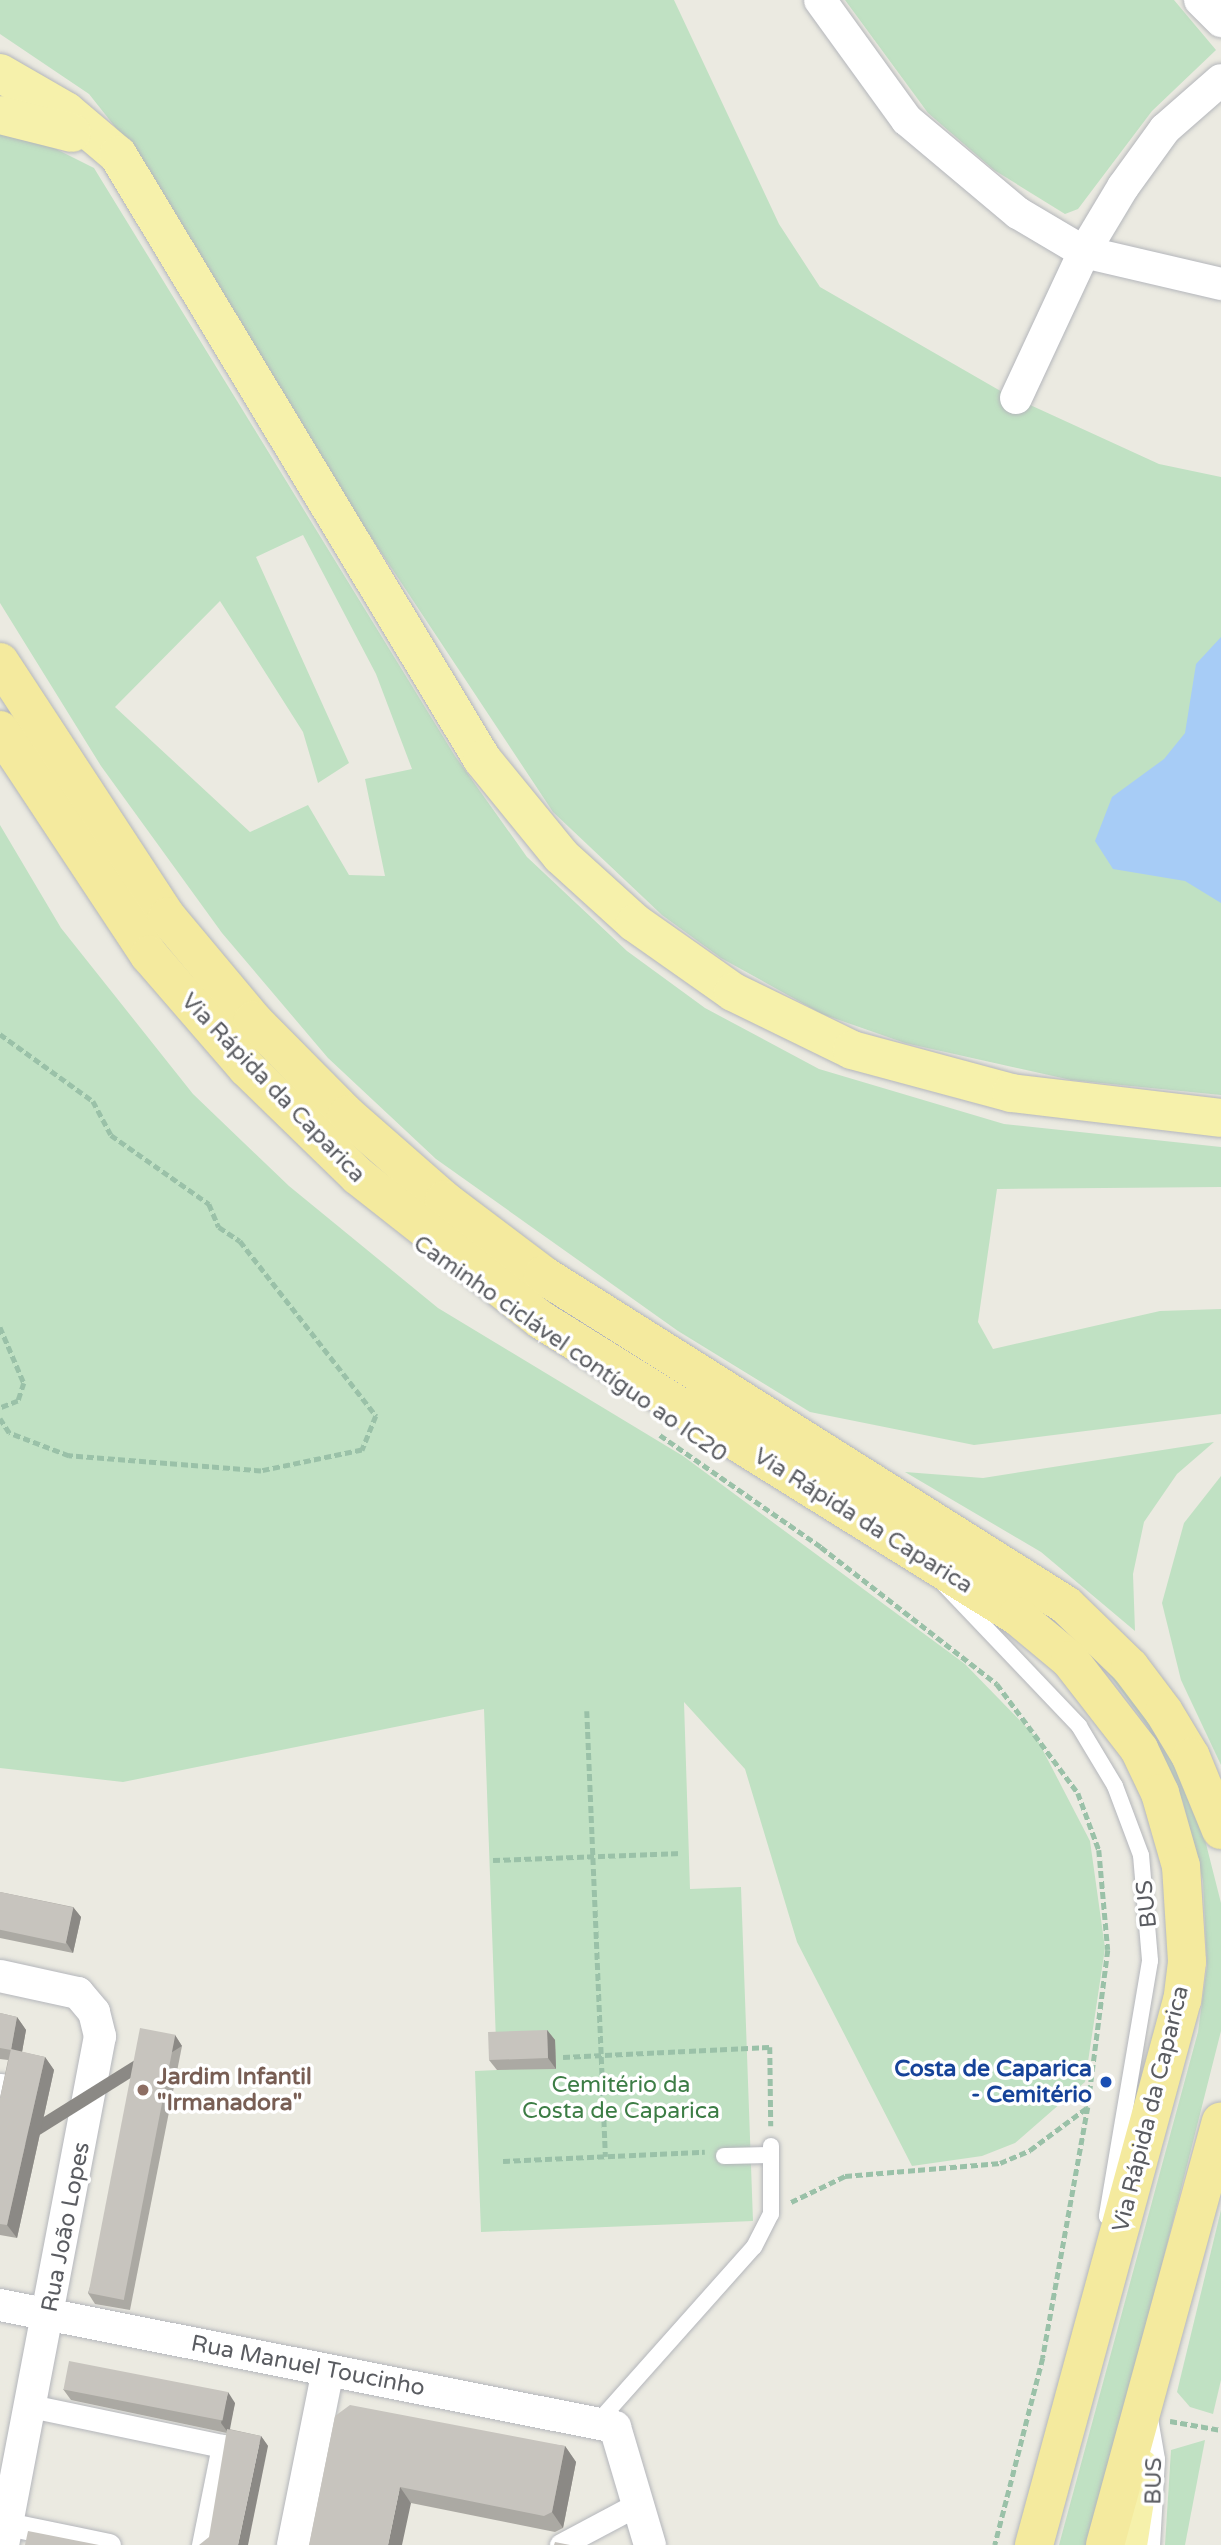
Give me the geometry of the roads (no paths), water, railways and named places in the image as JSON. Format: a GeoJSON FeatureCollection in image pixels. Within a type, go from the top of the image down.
{"type":"FeatureCollection","features":[{"type":"Feature","properties":{"kind":"highway","name":"Via Rápida da Caparica"},"geometry":{"type":"LineString","coordinates":[[0,662],[167,916],[253,1020],[355,1123],[543,1275],[1066,1605],[1130,1667],[1164,1712],[1191,1757],[1221,1830]]}},
{"type":"Feature","properties":{"kind":"highway","name":"Via Rápida da Caparica"},"geometry":{"type":"LineString","coordinates":[[0,730],[149,955],[247,1068],[358,1177],[541,1320],[1017,1616],[1086,1677],[1139,1749],[1176,1843],[1186,1931],[1182,2000],[1034,2545]]}},
{"type":"Feature","properties":{"kind":"highway"},"geometry":{"type":"LineString","coordinates":[[1105,2545],[1221,2122]]}},
{"type":"Feature","properties":{"kind":"main road"},"geometry":{"type":"LineString","coordinates":[[0,73],[81,122],[118,155],[148,198],[482,760],[542,835],[617,907],[733,992],[852,1051],[1011,1093],[1221,1118]]}},
{"type":"Feature","properties":{"kind":"main road"},"geometry":{"type":"LineString","coordinates":[[0,91],[47,103],[81,122]]}},
{"type":"Feature","properties":{"kind":"main road"},"geometry":{"type":"LineString","coordinates":[[0,115],[77,136],[112,159],[148,198]]}},
{"type":"Feature","properties":{"kind":"main road"},"geometry":{"type":"LineString","coordinates":[[1128,2545],[1150,2418],[1221,2122]]}},
{"type":"Feature","properties":{"kind":"street"},"geometry":{"type":"LineString","coordinates":[[820,0],[907,120],[1018,213],[1084,252],[1221,284]]}},
{"type":"Feature","properties":{"kind":"street"},"geometry":{"type":"LineString","coordinates":[[1200,0],[1221,21]]}},
{"type":"Feature","properties":{"kind":"street"},"geometry":{"type":"LineString","coordinates":[[1016,398],[1084,252],[1165,129],[1221,80]]}},
{"type":"Feature","properties":{"kind":"street","name":"Rua João Lopes"},"geometry":{"type":"LineString","coordinates":[[0,1976],[78,1993],[99,2028],[50,2315],[5,2534]]}},
{"type":"Feature","properties":{"kind":"street","name":"Rua Manuel Toucinho"},"geometry":{"type":"LineString","coordinates":[[0,2305],[606,2425]]}},
{"type":"Feature","properties":{"kind":"street"},"geometry":{"type":"LineString","coordinates":[[293,2545],[328,2370]]}},
{"type":"Feature","properties":{"kind":"street"},"geometry":{"type":"LineString","coordinates":[[31,2406],[223,2446],[203,2545]]}},
{"type":"Feature","properties":{"kind":"street"},"geometry":{"type":"LineString","coordinates":[[606,2425],[638,2504],[650,2545]]}},
{"type":"Feature","properties":{"kind":"street"},"geometry":{"type":"LineString","coordinates":[[561,2545],[638,2504]]}},
{"type":"Feature","properties":{"kind":"street"},"geometry":{"type":"LineString","coordinates":[[5,2534],[109,2545]]}},
{"type":"Feature","properties":{"kind":"lane"},"geometry":{"type":"LineString","coordinates":[[606,2425],[764,2231],[771,2214],[771,2151],[724,2156]]}},
{"type":"Feature","properties":{"kind":"lane","name":"BUS"},"geometry":{"type":"LineString","coordinates":[[1150,2418],[1157,2459],[1152,2545]]}},
{"type":"Feature","properties":{"kind":"water"},"geometry":{"type":"Polygon","coordinates":[[[1221,637],[1221,903],[1185,881],[1113,869],[1095,841],[1112,797],[1164,759],[1185,733],[1196,664],[1221,637]]]}},
{"type":"Feature","properties":{"kind":"place","name":"Costa de Caparica - Cemitério"},"geometry":{"type":"Point","coordinates":[1106,2082]}},
{"type":"Feature","properties":{"kind":"place","name":"Jardim Infantil \"Irmanadora\""},"geometry":{"type":"Point","coordinates":[143,2090]}},
{"type":"Feature","properties":{"kind":"park label","name":"Cemitério da Costa de Caparica"},"geometry":{"type":"Point","coordinates":[621,2098]}}]}
